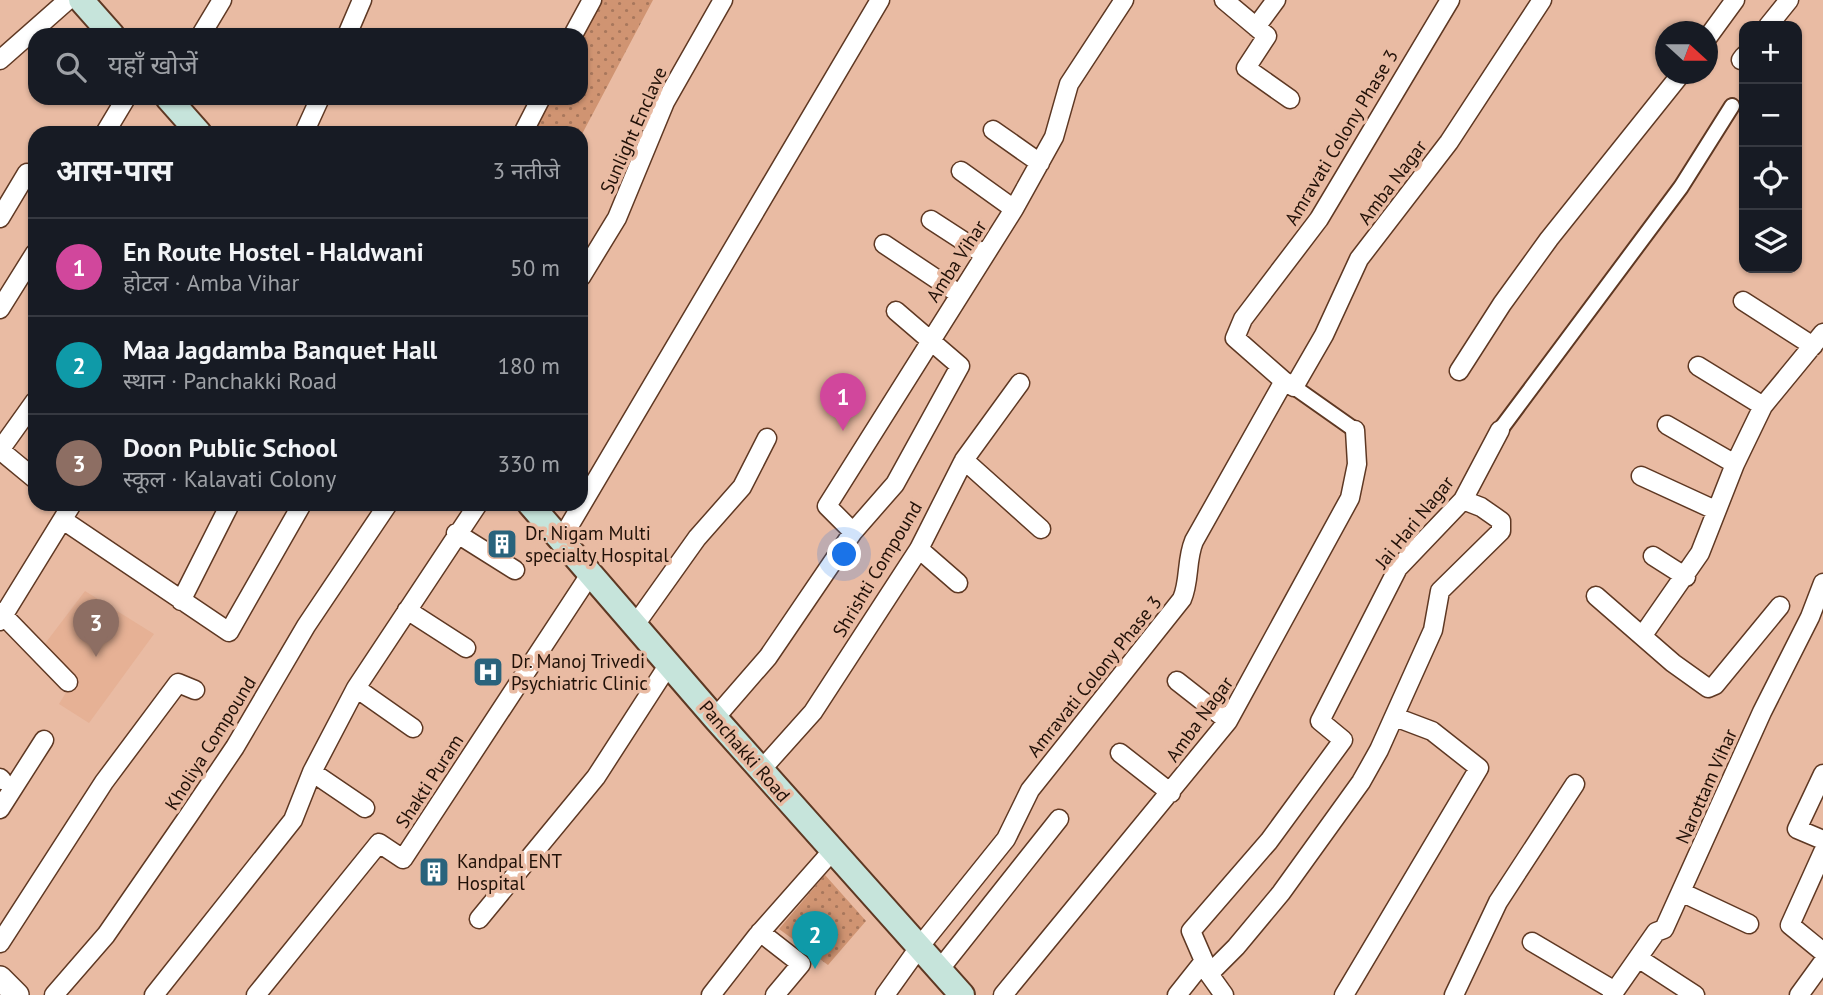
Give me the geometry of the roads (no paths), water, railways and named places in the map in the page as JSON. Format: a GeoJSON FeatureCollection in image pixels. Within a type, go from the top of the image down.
{"type":"FeatureCollection","features":[{"type":"Feature","properties":{"kind":"main road"},"geometry":{"type":"LineString","coordinates":[[81,0],[106,28]]}},
{"type":"Feature","properties":{"kind":"main road"},"geometry":{"type":"LineString","coordinates":[[174,105],[193,126]]}},
{"type":"Feature","properties":{"kind":"main road","name":"Panchakki Road"},"geometry":{"type":"LineString","coordinates":[[537,511],[715,718],[962,995]]}},
{"type":"Feature","properties":{"kind":"street"},"geometry":{"type":"LineString","coordinates":[[36,28],[68,0]]}},
{"type":"Feature","properties":{"kind":"street"},"geometry":{"type":"LineString","coordinates":[[205,28],[222,0]]}},
{"type":"Feature","properties":{"kind":"street"},"geometry":{"type":"LineString","coordinates":[[350,28],[362,0]]}},
{"type":"Feature","properties":{"kind":"street"},"geometry":{"type":"LineString","coordinates":[[577,28],[592,0]]}},
{"type":"Feature","properties":{"kind":"street","name":"Sunlight Enclave"},"geometry":{"type":"LineString","coordinates":[[588,266],[617,218],[665,102],[723,0]]}},
{"type":"Feature","properties":{"kind":"street"},"geometry":{"type":"LineString","coordinates":[[588,494],[880,0]]}},
{"type":"Feature","properties":{"kind":"street","name":"Amba Vihar"},"geometry":{"type":"LineString","coordinates":[[853,532],[827,506],[1014,209],[1054,137],[1069,84],[1124,0]]}},
{"type":"Feature","properties":{"kind":"street"},"geometry":{"type":"LineString","coordinates":[[1224,0],[1267,36],[1246,68],[1290,99]]}},
{"type":"Feature","properties":{"kind":"street"},"geometry":{"type":"LineString","coordinates":[[1256,27],[1276,0]]}},
{"type":"Feature","properties":{"kind":"street","name":"Amravati Colony Phase 3"},"geometry":{"type":"LineString","coordinates":[[885,995],[920,946],[1006,839],[1030,790],[1182,599],[1186,591],[1189,554],[1194,541],[1289,384],[1235,338],[1243,319],[1319,219],[1450,0]]}},
{"type":"Feature","properties":{"kind":"street","name":"Amba Nagar"},"geometry":{"type":"LineString","coordinates":[[1289,384],[1324,335],[1359,259],[1449,142],[1542,0]]}},
{"type":"Feature","properties":{"kind":"street"},"geometry":{"type":"LineString","coordinates":[[1718,22],[1735,0]]}},
{"type":"Feature","properties":{"kind":"street"},"geometry":{"type":"LineString","coordinates":[[1772,21],[1789,0]]}},
{"type":"Feature","properties":{"kind":"street"},"geometry":{"type":"LineString","coordinates":[[0,60],[28,35]]}},
{"type":"Feature","properties":{"kind":"street"},"geometry":{"type":"LineString","coordinates":[[1459,370],[1549,239],[1673,84]]}},
{"type":"Feature","properties":{"kind":"street"},"geometry":{"type":"LineString","coordinates":[[109,126],[122,105]]}},
{"type":"Feature","properties":{"kind":"street"},"geometry":{"type":"LineString","coordinates":[[307,126],[317,105]]}},
{"type":"Feature","properties":{"kind":"street"},"geometry":{"type":"LineString","coordinates":[[527,126],[537,105]]}},
{"type":"Feature","properties":{"kind":"street","name":"Jai Hari Nagar"},"geometry":{"type":"LineString","coordinates":[[1206,967],[1191,931],[1269,841],[1343,740],[1320,721],[1398,568],[1462,500],[1500,430],[1681,187],[1732,106]]}},
{"type":"Feature","properties":{"kind":"street"},"geometry":{"type":"LineString","coordinates":[[993,130],[1040,163]]}},
{"type":"Feature","properties":{"kind":"street"},"geometry":{"type":"LineString","coordinates":[[961,171],[1014,209]]}},
{"type":"Feature","properties":{"kind":"street"},"geometry":{"type":"LineString","coordinates":[[0,218],[28,174]]}},
{"type":"Feature","properties":{"kind":"street"},"geometry":{"type":"LineString","coordinates":[[931,220],[985,255]]}},
{"type":"Feature","properties":{"kind":"street"},"geometry":{"type":"LineString","coordinates":[[884,244],[959,295]]}},
{"type":"Feature","properties":{"kind":"street"},"geometry":{"type":"LineString","coordinates":[[0,309],[28,264]]}},
{"type":"Feature","properties":{"kind":"street"},"geometry":{"type":"LineString","coordinates":[[1643,635],[1686,577],[1705,543],[1715,510],[1763,406],[1818,339],[1743,301]]}},
{"type":"Feature","properties":{"kind":"street"},"geometry":{"type":"LineString","coordinates":[[715,718],[768,657],[853,532],[895,484],[960,366],[896,310]]}},
{"type":"Feature","properties":{"kind":"street"},"geometry":{"type":"LineString","coordinates":[[1698,366],[1763,406]]}},
{"type":"Feature","properties":{"kind":"street","name":"Shrishti Compound"},"geometry":{"type":"LineString","coordinates":[[761,770],[813,712],[919,549],[964,460],[1020,383]]}},
{"type":"Feature","properties":{"kind":"street"},"geometry":{"type":"LineString","coordinates":[[1289,384],[1355,429]]}},
{"type":"Feature","properties":{"kind":"street"},"geometry":{"type":"LineString","coordinates":[[28,411],[0,450],[28,473]]}},
{"type":"Feature","properties":{"kind":"street"},"geometry":{"type":"LineString","coordinates":[[1667,425],[1735,464]]}},
{"type":"Feature","properties":{"kind":"street","name":"Amba Nagar"},"geometry":{"type":"LineString","coordinates":[[1003,995],[1228,721],[1350,498],[1357,464],[1355,429]]}},
{"type":"Feature","properties":{"kind":"street"},"geometry":{"type":"LineString","coordinates":[[635,625],[697,538],[742,487],[766,438]]}},
{"type":"Feature","properties":{"kind":"street"},"geometry":{"type":"LineString","coordinates":[[964,460],[1041,529]]}},
{"type":"Feature","properties":{"kind":"street"},"geometry":{"type":"LineString","coordinates":[[1641,476],[1715,510]]}},
{"type":"Feature","properties":{"kind":"street"},"geometry":{"type":"LineString","coordinates":[[1177,995],[1206,967],[1236,947],[1288,883],[1361,782],[1395,717],[1433,631],[1440,591],[1503,526],[1501,521],[1481,507],[1462,500]]}},
{"type":"Feature","properties":{"kind":"street"},"geometry":{"type":"LineString","coordinates":[[67,511],[1,616],[68,682]]}},
{"type":"Feature","properties":{"kind":"street"},"geometry":{"type":"LineString","coordinates":[[70,511],[181,601],[229,632],[298,511]]}},
{"type":"Feature","properties":{"kind":"street"},"geometry":{"type":"LineString","coordinates":[[181,601],[226,511]]}},
{"type":"Feature","properties":{"kind":"street","name":"Kholiya Compound"},"geometry":{"type":"LineString","coordinates":[[54,995],[106,935],[189,815],[235,747],[306,626],[383,511]]}},
{"type":"Feature","properties":{"kind":"street"},"geometry":{"type":"LineString","coordinates":[[154,995],[293,820],[312,772],[356,688],[473,511]]}},
{"type":"Feature","properties":{"kind":"street"},"geometry":{"type":"LineString","coordinates":[[562,538],[578,511]]}},
{"type":"Feature","properties":{"kind":"street"},"geometry":{"type":"LineString","coordinates":[[456,533],[514,570]]}},
{"type":"Feature","properties":{"kind":"street"},"geometry":{"type":"LineString","coordinates":[[919,549],[958,583]]}},
{"type":"Feature","properties":{"kind":"street"},"geometry":{"type":"LineString","coordinates":[[1653,556],[1686,577]]}},
{"type":"Feature","properties":{"kind":"street","name":"Shakti Puram"},"geometry":{"type":"LineString","coordinates":[[256,995],[379,843],[403,859],[591,573]]}},
{"type":"Feature","properties":{"kind":"street","name":"Narottam Vihar"},"geometry":{"type":"LineString","coordinates":[[1614,993],[1656,932],[1664,929],[1762,712],[1810,617],[1823,583]]}},
{"type":"Feature","properties":{"kind":"street"},"geometry":{"type":"LineString","coordinates":[[1596,596],[1673,663],[1708,688],[1715,685],[1780,606]]}},
{"type":"Feature","properties":{"kind":"street"},"geometry":{"type":"LineString","coordinates":[[407,610],[466,648]]}},
{"type":"Feature","properties":{"kind":"street"},"geometry":{"type":"LineString","coordinates":[[479,919],[596,777],[669,664]]}},
{"type":"Feature","properties":{"kind":"street"},"geometry":{"type":"LineString","coordinates":[[1177,681],[1228,721]]}},
{"type":"Feature","properties":{"kind":"street"},"geometry":{"type":"LineString","coordinates":[[0,943],[104,782],[178,683],[195,690]]}},
{"type":"Feature","properties":{"kind":"street"},"geometry":{"type":"LineString","coordinates":[[356,688],[414,728]]}},
{"type":"Feature","properties":{"kind":"street"},"geometry":{"type":"LineString","coordinates":[[1344,995],[1478,776],[1479,768],[1432,731],[1395,717]]}},
{"type":"Feature","properties":{"kind":"street"},"geometry":{"type":"LineString","coordinates":[[0,809],[44,740]]}},
{"type":"Feature","properties":{"kind":"street"},"geometry":{"type":"LineString","coordinates":[[1120,752],[1171,793]]}},
{"type":"Feature","properties":{"kind":"street"},"geometry":{"type":"LineString","coordinates":[[312,772],[365,808]]}},
{"type":"Feature","properties":{"kind":"street"},"geometry":{"type":"LineString","coordinates":[[1823,774],[1797,829],[1823,840]]}},
{"type":"Feature","properties":{"kind":"street"},"geometry":{"type":"LineString","coordinates":[[1454,995],[1499,902],[1575,784]]}},
{"type":"Feature","properties":{"kind":"street"},"geometry":{"type":"LineString","coordinates":[[940,969],[1059,818]]}},
{"type":"Feature","properties":{"kind":"street"},"geometry":{"type":"LineString","coordinates":[[711,995],[760,932],[832,850]]}},
{"type":"Feature","properties":{"kind":"street"},"geometry":{"type":"LineString","coordinates":[[1823,852],[1790,925],[1823,952]]}},
{"type":"Feature","properties":{"kind":"street"},"geometry":{"type":"LineString","coordinates":[[1681,892],[1749,924]]}},
{"type":"Feature","properties":{"kind":"street"},"geometry":{"type":"LineString","coordinates":[[760,932],[801,964],[775,995]]}},
{"type":"Feature","properties":{"kind":"street"},"geometry":{"type":"LineString","coordinates":[[1532,942],[1614,993]]}},
{"type":"Feature","properties":{"kind":"street"},"geometry":{"type":"LineString","coordinates":[[1638,958],[1695,995]]}},
{"type":"Feature","properties":{"kind":"street"},"geometry":{"type":"LineString","coordinates":[[1799,995],[1823,962]]}},
{"type":"Feature","properties":{"kind":"street"},"geometry":{"type":"LineString","coordinates":[[1206,967],[1224,995]]}},
{"type":"Feature","properties":{"kind":"street"},"geometry":{"type":"LineString","coordinates":[[0,978],[17,995]]}},
{"type":"Feature","properties":{"kind":"place","name":"En Route Hostel - Haldwani"},"geometry":{"type":"Point","coordinates":[843,431]}},
{"type":"Feature","properties":{"kind":"place","name":"Dr. Nigam Multi specialty Hospital"},"geometry":{"type":"Point","coordinates":[502,544]}},
{"type":"Feature","properties":{"kind":"place","name":"Doon Public School"},"geometry":{"type":"Point","coordinates":[96,657]}},
{"type":"Feature","properties":{"kind":"place","name":"Dr. Manoj Trivedi Psychiatric Clinic"},"geometry":{"type":"Point","coordinates":[488,672]}},
{"type":"Feature","properties":{"kind":"place","name":"Kandpal ENT Hospital"},"geometry":{"type":"Point","coordinates":[434,872]}},
{"type":"Feature","properties":{"kind":"place","name":"Maa Jagdamba Banquet Hall"},"geometry":{"type":"Point","coordinates":[815,969]}}]}
